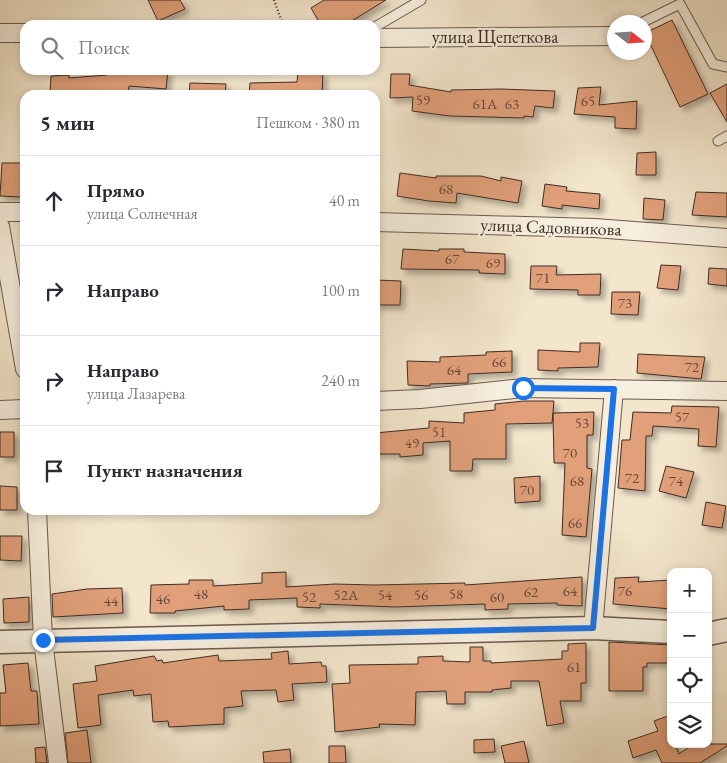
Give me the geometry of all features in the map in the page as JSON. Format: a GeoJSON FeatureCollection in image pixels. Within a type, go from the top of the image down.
{"type":"FeatureCollection","features":[{"type":"Feature","properties":{"kind":"street"},"geometry":{"type":"LineString","coordinates":[[0,33],[20,33]]}},
{"type":"Feature","properties":{"kind":"street","name":"улица Щепеткова"},"geometry":{"type":"LineString","coordinates":[[380,38],[607,36]]}},
{"type":"Feature","properties":{"kind":"street"},"geometry":{"type":"LineString","coordinates":[[0,212],[20,212]]}},
{"type":"Feature","properties":{"kind":"street","name":"улица Садовникова"},"geometry":{"type":"LineString","coordinates":[[380,222],[595,228],[727,238]]}},
{"type":"Feature","properties":{"kind":"street"},"geometry":{"type":"LineString","coordinates":[[0,226],[20,340]]}},
{"type":"Feature","properties":{"kind":"street"},"geometry":{"type":"LineString","coordinates":[[380,400],[420,399],[523,388],[727,391]]}},
{"type":"Feature","properties":{"kind":"street"},"geometry":{"type":"LineString","coordinates":[[593,628],[614,389]]}},
{"type":"Feature","properties":{"kind":"street"},"geometry":{"type":"LineString","coordinates":[[0,410],[20,409]]}},
{"type":"Feature","properties":{"kind":"street"},"geometry":{"type":"LineString","coordinates":[[37,515],[43,640],[58,763]]}},
{"type":"Feature","properties":{"kind":"street"},"geometry":{"type":"LineString","coordinates":[[0,642],[593,628],[667,632]]}},
{"type":"Feature","properties":{"kind":"street"},"geometry":{"type":"LineString","coordinates":[[712,633],[727,630]]}},
{"type":"Feature","properties":{"kind":"lane"},"geometry":{"type":"LineString","coordinates":[[380,25],[421,0]]}},
{"type":"Feature","properties":{"kind":"lane"},"geometry":{"type":"LineString","coordinates":[[652,18],[680,4],[713,64],[727,66]]}},
{"type":"Feature","properties":{"kind":"lane"},"geometry":{"type":"LineString","coordinates":[[718,141],[727,136]]}},
{"type":"Feature","properties":{"kind":"path"},"geometry":{"type":"LineString","coordinates":[[274,0],[281,20]]}},
{"type":"Feature","properties":{"kind":"building"},"geometry":{"type":"Polygon","coordinates":[[[148,0],[180,0],[185,9],[158,20],[148,0]]]}},
{"type":"Feature","properties":{"kind":"building"},"geometry":{"type":"Polygon","coordinates":[[[324,0],[386,0],[353,20],[318,20],[311,8],[324,0]]]}},
{"type":"Feature","properties":{"kind":"building"},"geometry":{"type":"Polygon","coordinates":[[[672,20],[708,94],[680,107],[652,48],[652,30],[672,20]]]}},
{"type":"Feature","properties":{"kind":"building"},"geometry":{"type":"Polygon","coordinates":[[[391,74],[410,74],[409,85],[451,92],[451,90],[501,89],[555,91],[553,108],[535,106],[533,117],[524,116],[524,118],[450,116],[412,111],[413,97],[390,98],[391,74]]]}},
{"type":"Feature","properties":{"kind":"building"},"geometry":{"type":"Polygon","coordinates":[[[69,75],[69,78],[107,75],[167,75],[166,89],[129,86],[129,90],[50,90],[51,76],[69,75]]]}},
{"type":"Feature","properties":{"kind":"building"},"geometry":{"type":"Polygon","coordinates":[[[298,75],[323,75],[322,90],[249,90],[250,83],[297,82],[298,75]]]}},
{"type":"Feature","properties":{"kind":"building"},"geometry":{"type":"Polygon","coordinates":[[[190,83],[226,84],[225,90],[189,90],[190,83]]]}},
{"type":"Feature","properties":{"kind":"building"},"geometry":{"type":"Polygon","coordinates":[[[727,84],[727,122],[710,93],[727,84]]]}},
{"type":"Feature","properties":{"kind":"building"},"geometry":{"type":"Polygon","coordinates":[[[601,87],[599,105],[637,101],[636,129],[615,128],[615,117],[574,114],[578,88],[601,87]]]}},
{"type":"Feature","properties":{"kind":"building"},"geometry":{"type":"Polygon","coordinates":[[[656,152],[656,175],[636,175],[637,153],[656,152]]]}},
{"type":"Feature","properties":{"kind":"building"},"geometry":{"type":"Polygon","coordinates":[[[2,163],[20,163],[20,197],[0,196],[2,163]]]}},
{"type":"Feature","properties":{"kind":"building"},"geometry":{"type":"Polygon","coordinates":[[[400,173],[436,178],[436,176],[481,176],[501,181],[501,177],[522,181],[518,203],[457,193],[456,203],[397,196],[400,173]]]}},
{"type":"Feature","properties":{"kind":"building"},"geometry":{"type":"Polygon","coordinates":[[[545,184],[567,187],[566,191],[600,194],[599,209],[562,205],[562,209],[542,206],[545,184]]]}},
{"type":"Feature","properties":{"kind":"building"},"geometry":{"type":"Polygon","coordinates":[[[696,192],[727,193],[727,217],[692,215],[696,192]]]}},
{"type":"Feature","properties":{"kind":"building"},"geometry":{"type":"Polygon","coordinates":[[[644,198],[665,200],[663,220],[643,219],[644,198]]]}},
{"type":"Feature","properties":{"kind":"building"},"geometry":{"type":"Polygon","coordinates":[[[403,249],[439,251],[439,249],[464,249],[464,252],[505,254],[505,274],[479,273],[479,270],[401,269],[403,249]]]}},
{"type":"Feature","properties":{"kind":"building"},"geometry":{"type":"Polygon","coordinates":[[[661,265],[681,266],[678,290],[657,288],[661,265]]]}},
{"type":"Feature","properties":{"kind":"building"},"geometry":{"type":"Polygon","coordinates":[[[531,266],[557,266],[556,275],[601,274],[600,295],[578,295],[578,290],[530,289],[531,266]]]}},
{"type":"Feature","properties":{"kind":"building"},"geometry":{"type":"Polygon","coordinates":[[[709,268],[727,269],[727,286],[708,284],[709,268]]]}},
{"type":"Feature","properties":{"kind":"building"},"geometry":{"type":"Polygon","coordinates":[[[380,280],[401,281],[400,305],[380,305],[380,280]]]}},
{"type":"Feature","properties":{"kind":"building"},"geometry":{"type":"Polygon","coordinates":[[[612,292],[640,292],[638,315],[611,314],[612,292]]]}},
{"type":"Feature","properties":{"kind":"building"},"geometry":{"type":"Polygon","coordinates":[[[580,343],[600,343],[598,367],[558,368],[558,371],[538,370],[538,350],[580,352],[580,343]]]}},
{"type":"Feature","properties":{"kind":"building"},"geometry":{"type":"Polygon","coordinates":[[[512,351],[512,372],[468,374],[468,383],[430,384],[430,386],[408,385],[407,361],[440,362],[440,357],[486,355],[486,352],[512,351]]]}},
{"type":"Feature","properties":{"kind":"building"},"geometry":{"type":"Polygon","coordinates":[[[638,354],[705,357],[701,379],[637,373],[638,354]]]}},
{"type":"Feature","properties":{"kind":"building"},"geometry":{"type":"Polygon","coordinates":[[[524,401],[554,401],[552,423],[506,424],[506,459],[473,459],[472,471],[450,471],[450,441],[423,443],[423,455],[400,457],[400,454],[380,454],[380,433],[429,428],[429,421],[464,423],[464,413],[495,410],[495,404],[524,401]]]}},
{"type":"Feature","properties":{"kind":"building"},"geometry":{"type":"Polygon","coordinates":[[[672,406],[719,407],[716,447],[698,446],[699,429],[653,426],[652,436],[646,436],[645,491],[618,488],[622,440],[630,440],[633,412],[671,413],[672,406]]]}},
{"type":"Feature","properties":{"kind":"building"},"geometry":{"type":"Polygon","coordinates":[[[594,412],[593,435],[587,435],[587,468],[592,469],[586,537],[562,535],[565,463],[554,463],[553,413],[594,412]]]}},
{"type":"Feature","properties":{"kind":"building"},"geometry":{"type":"Polygon","coordinates":[[[0,432],[14,432],[14,457],[0,457],[0,432]]]}},
{"type":"Feature","properties":{"kind":"building"},"geometry":{"type":"Polygon","coordinates":[[[666,466],[694,472],[686,498],[659,491],[666,466]]]}},
{"type":"Feature","properties":{"kind":"building"},"geometry":{"type":"Polygon","coordinates":[[[540,476],[540,501],[515,503],[514,478],[540,476]]]}},
{"type":"Feature","properties":{"kind":"building"},"geometry":{"type":"Polygon","coordinates":[[[0,486],[17,487],[17,510],[0,510],[0,486]]]}},
{"type":"Feature","properties":{"kind":"building"},"geometry":{"type":"Polygon","coordinates":[[[706,502],[726,506],[722,528],[702,525],[706,502]]]}},
{"type":"Feature","properties":{"kind":"building"},"geometry":{"type":"Polygon","coordinates":[[[0,536],[22,536],[21,561],[0,560],[0,536]]]}},
{"type":"Feature","properties":{"kind":"building"},"geometry":{"type":"Polygon","coordinates":[[[286,572],[286,587],[335,584],[465,583],[465,585],[582,577],[582,606],[557,605],[557,603],[508,604],[508,609],[485,610],[485,604],[395,607],[320,604],[320,608],[297,607],[297,598],[249,600],[249,609],[224,610],[224,606],[175,611],[175,613],[150,613],[151,585],[189,584],[189,580],[213,580],[213,586],[262,583],[262,573],[286,572]]]}},
{"type":"Feature","properties":{"kind":"building"},"geometry":{"type":"Polygon","coordinates":[[[639,577],[638,582],[667,580],[667,609],[613,604],[615,578],[639,577]]]}},
{"type":"Feature","properties":{"kind":"building"},"geometry":{"type":"Polygon","coordinates":[[[122,588],[123,613],[53,617],[52,594],[87,589],[122,588]]]}},
{"type":"Feature","properties":{"kind":"building"},"geometry":{"type":"Polygon","coordinates":[[[29,597],[29,622],[4,623],[3,599],[29,597]]]}},
{"type":"Feature","properties":{"kind":"building"},"geometry":{"type":"Polygon","coordinates":[[[609,642],[667,645],[667,663],[647,663],[647,667],[643,667],[643,691],[609,691],[609,642]]]}},
{"type":"Feature","properties":{"kind":"building"},"geometry":{"type":"Polygon","coordinates":[[[586,643],[586,683],[581,683],[581,701],[560,701],[564,723],[547,726],[539,681],[511,681],[511,688],[492,690],[492,692],[465,692],[465,704],[447,704],[446,691],[416,692],[415,725],[379,724],[380,727],[335,732],[332,684],[350,683],[349,665],[418,664],[418,657],[443,656],[443,661],[470,662],[470,647],[483,647],[483,661],[491,661],[491,663],[562,659],[562,651],[568,651],[568,644],[586,643]]]}},
{"type":"Feature","properties":{"kind":"building"},"geometry":{"type":"Polygon","coordinates":[[[288,651],[289,664],[321,662],[322,666],[326,666],[327,682],[292,684],[294,700],[278,702],[276,690],[241,691],[243,706],[224,708],[224,724],[169,727],[168,721],[153,722],[151,694],[134,696],[133,690],[98,695],[101,725],[78,728],[73,684],[97,681],[95,666],[154,656],[157,661],[162,660],[163,663],[218,655],[219,661],[272,659],[271,653],[288,651]]]}},
{"type":"Feature","properties":{"kind":"building"},"geometry":{"type":"Polygon","coordinates":[[[28,663],[31,691],[37,691],[39,724],[0,726],[0,693],[6,693],[3,665],[28,663]]]}},
{"type":"Feature","properties":{"kind":"building"},"geometry":{"type":"Polygon","coordinates":[[[667,716],[667,748],[677,748],[679,754],[687,748],[712,748],[712,744],[727,744],[727,746],[700,763],[662,763],[656,750],[633,758],[628,741],[658,731],[654,721],[667,716]]]}},
{"type":"Feature","properties":{"kind":"building"},"geometry":{"type":"Polygon","coordinates":[[[87,730],[91,763],[68,763],[65,733],[87,730]]]}},
{"type":"Feature","properties":{"kind":"building"},"geometry":{"type":"Polygon","coordinates":[[[494,739],[495,752],[474,753],[474,740],[494,739]]]}},
{"type":"Feature","properties":{"kind":"building"},"geometry":{"type":"Polygon","coordinates":[[[524,741],[529,763],[505,763],[501,746],[524,741]]]}},
{"type":"Feature","properties":{"kind":"building"},"geometry":{"type":"Polygon","coordinates":[[[329,746],[345,746],[346,763],[329,763],[329,746]]]}},
{"type":"Feature","properties":{"kind":"building"},"geometry":{"type":"Polygon","coordinates":[[[45,747],[47,763],[36,763],[35,748],[45,747]]]}},
{"type":"Feature","properties":{"kind":"building"},"geometry":{"type":"Polygon","coordinates":[[[290,749],[291,763],[264,763],[263,752],[290,749]]]}},
{"type":"Feature","properties":{"kind":"route"},"geometry":{"type":"LineString","coordinates":[[43,640],[593,628],[614,389],[523,388]]}}]}
